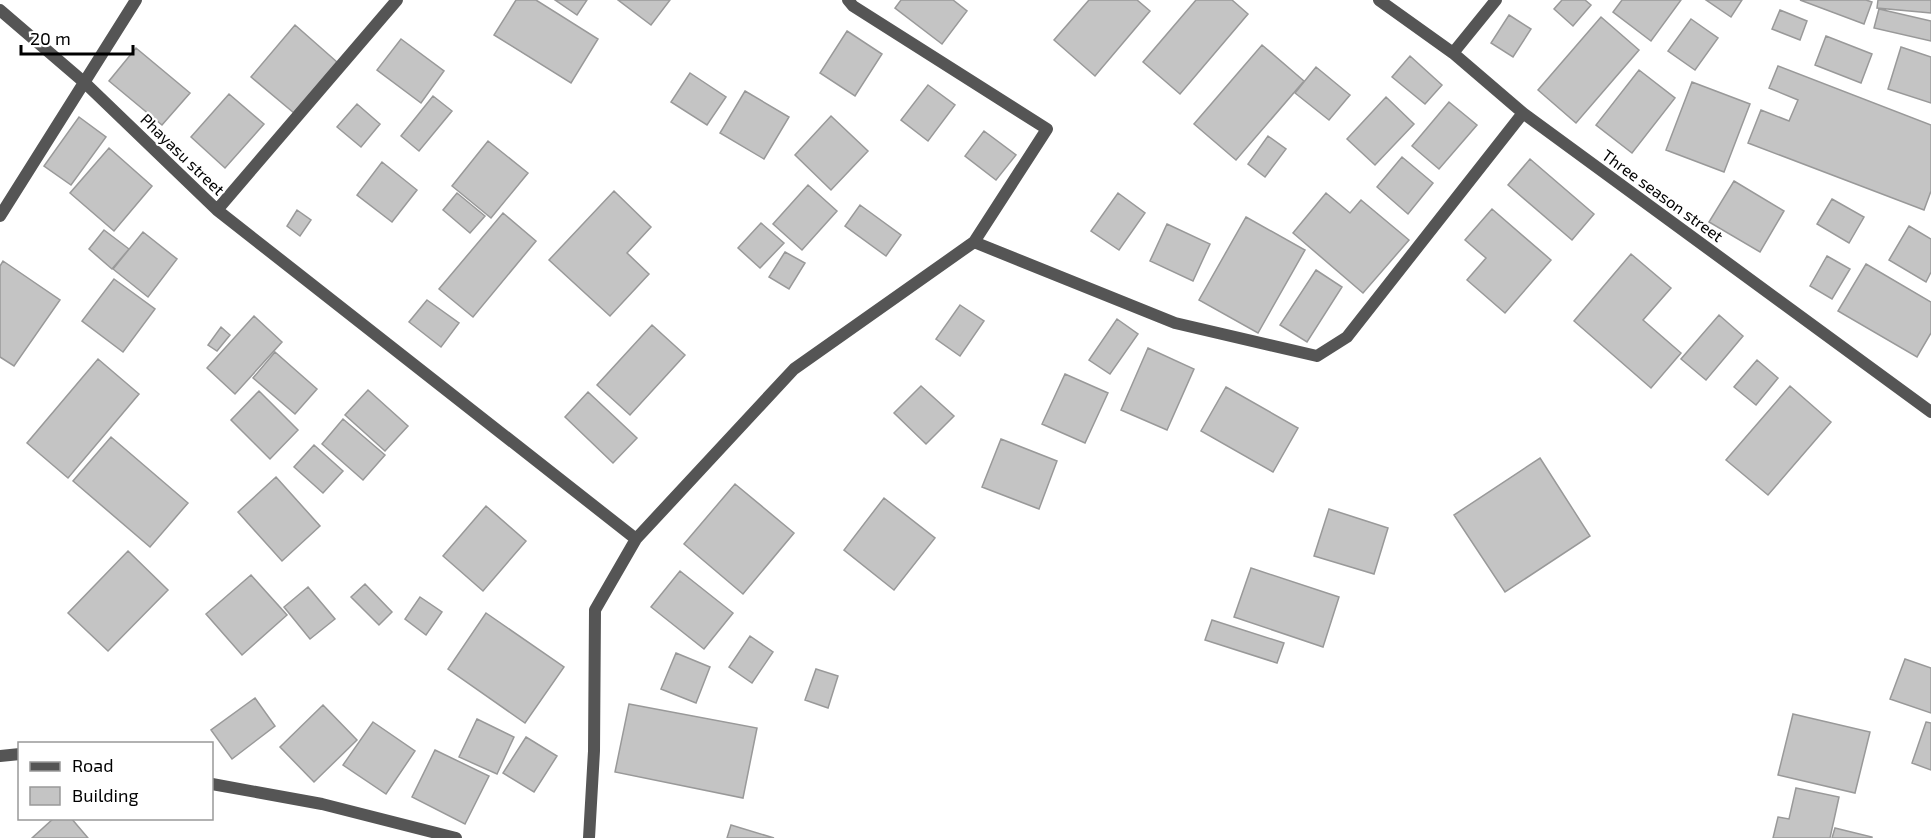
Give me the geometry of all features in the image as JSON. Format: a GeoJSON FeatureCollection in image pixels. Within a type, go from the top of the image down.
{"type":"FeatureCollection","features":[{"type":"Feature","properties":{"kind":"street"},"geometry":{"type":"LineString","coordinates":[[0,216],[136,0]]}},
{"type":"Feature","properties":{"kind":"street","name":"Phayasu street"},"geometry":{"type":"LineString","coordinates":[[0,10],[85,83],[217,210],[397,0]]}},
{"type":"Feature","properties":{"kind":"street"},"geometry":{"type":"LineString","coordinates":[[589,838],[594,751],[595,610],[636,539],[794,369],[974,242],[1047,129],[853,6],[848,0]]}},
{"type":"Feature","properties":{"kind":"street","name":"Three season street"},"geometry":{"type":"LineString","coordinates":[[1379,0],[1453,53],[1523,113],[1931,412]]}},
{"type":"Feature","properties":{"kind":"street"},"geometry":{"type":"LineString","coordinates":[[1453,53],[1496,0]]}},
{"type":"Feature","properties":{"kind":"street"},"geometry":{"type":"LineString","coordinates":[[974,242],[1175,323],[1317,356],[1347,337],[1523,113]]}},
{"type":"Feature","properties":{"kind":"street"},"geometry":{"type":"LineString","coordinates":[[217,210],[636,539]]}},
{"type":"Feature","properties":{"kind":"street"},"geometry":{"type":"LineString","coordinates":[[0,756],[18,754]]}},
{"type":"Feature","properties":{"kind":"street"},"geometry":{"type":"LineString","coordinates":[[213,784],[322,804],[456,838]]}},
{"type":"Feature","properties":{"kind":"building"},"geometry":{"type":"Polygon","coordinates":[[[516,0],[536,0],[598,39],[571,83],[494,35],[516,0]]]}},
{"type":"Feature","properties":{"kind":"building"},"geometry":{"type":"Polygon","coordinates":[[[555,0],[587,0],[577,15],[555,0]]]}},
{"type":"Feature","properties":{"kind":"building"},"geometry":{"type":"Polygon","coordinates":[[[618,0],[670,0],[651,25],[618,0]]]}},
{"type":"Feature","properties":{"kind":"building"},"geometry":{"type":"Polygon","coordinates":[[[901,0],[953,0],[967,11],[942,44],[895,8],[901,0]]]}},
{"type":"Feature","properties":{"kind":"building"},"geometry":{"type":"Polygon","coordinates":[[[1089,0],[1137,0],[1150,11],[1095,76],[1054,40],[1089,0]]]}},
{"type":"Feature","properties":{"kind":"building"},"geometry":{"type":"Polygon","coordinates":[[[1196,0],[1232,0],[1248,14],[1180,94],[1143,62],[1196,0]]]}},
{"type":"Feature","properties":{"kind":"building"},"geometry":{"type":"Polygon","coordinates":[[[1562,0],[1585,0],[1591,5],[1573,26],[1554,9],[1562,0]]]}},
{"type":"Feature","properties":{"kind":"building"},"geometry":{"type":"Polygon","coordinates":[[[1622,0],[1681,0],[1651,41],[1613,12],[1622,0]]]}},
{"type":"Feature","properties":{"kind":"building"},"geometry":{"type":"Polygon","coordinates":[[[1706,0],[1742,0],[1731,17],[1706,0]]]}},
{"type":"Feature","properties":{"kind":"building"},"geometry":{"type":"Polygon","coordinates":[[[1800,0],[1866,0],[1872,2],[1864,24],[1800,0]]]}},
{"type":"Feature","properties":{"kind":"building"},"geometry":{"type":"Polygon","coordinates":[[[1878,0],[1931,0],[1931,13],[1877,8],[1878,0]]]}},
{"type":"Feature","properties":{"kind":"building"},"geometry":{"type":"Polygon","coordinates":[[[1879,9],[1931,21],[1931,41],[1874,28],[1879,9]]]}},
{"type":"Feature","properties":{"kind":"building"},"geometry":{"type":"Polygon","coordinates":[[[1780,10],[1807,21],[1800,40],[1772,29],[1780,10]]]}},
{"type":"Feature","properties":{"kind":"building"},"geometry":{"type":"Polygon","coordinates":[[[1509,15],[1531,29],[1513,57],[1491,43],[1509,15]]]}},
{"type":"Feature","properties":{"kind":"building"},"geometry":{"type":"Polygon","coordinates":[[[1601,17],[1639,50],[1576,123],[1538,90],[1601,17]]]}},
{"type":"Feature","properties":{"kind":"building"},"geometry":{"type":"Polygon","coordinates":[[[1691,19],[1718,38],[1695,70],[1668,51],[1691,19]]]}},
{"type":"Feature","properties":{"kind":"building"},"geometry":{"type":"Polygon","coordinates":[[[295,25],[337,62],[294,113],[251,77],[295,25]]]}},
{"type":"Feature","properties":{"kind":"building"},"geometry":{"type":"Polygon","coordinates":[[[847,31],[882,54],[855,96],[820,73],[847,31]]]}},
{"type":"Feature","properties":{"kind":"building"},"geometry":{"type":"Polygon","coordinates":[[[1826,36],[1872,54],[1861,83],[1815,65],[1826,36]]]}},
{"type":"Feature","properties":{"kind":"building"},"geometry":{"type":"Polygon","coordinates":[[[401,39],[444,71],[421,103],[377,70],[401,39]]]}},
{"type":"Feature","properties":{"kind":"building"},"geometry":{"type":"Polygon","coordinates":[[[1262,45],[1304,81],[1236,160],[1194,124],[1262,45]]]}},
{"type":"Feature","properties":{"kind":"building"},"geometry":{"type":"Polygon","coordinates":[[[1901,47],[1931,57],[1931,103],[1888,89],[1901,47]]]}},
{"type":"Feature","properties":{"kind":"building"},"geometry":{"type":"Polygon","coordinates":[[[136,48],[190,93],[162,125],[109,81],[136,48]]]}},
{"type":"Feature","properties":{"kind":"building"},"geometry":{"type":"Polygon","coordinates":[[[1410,56],[1442,85],[1425,104],[1392,77],[1410,56]]]}},
{"type":"Feature","properties":{"kind":"building"},"geometry":{"type":"Polygon","coordinates":[[[1778,66],[1931,125],[1931,191],[1924,210],[1748,143],[1761,110],[1789,121],[1798,100],[1769,88],[1778,66]]]}},
{"type":"Feature","properties":{"kind":"building"},"geometry":{"type":"Polygon","coordinates":[[[1316,67],[1350,95],[1329,120],[1295,93],[1316,67]]]}},
{"type":"Feature","properties":{"kind":"building"},"geometry":{"type":"Polygon","coordinates":[[[1639,70],[1675,98],[1632,153],[1596,125],[1639,70]]]}},
{"type":"Feature","properties":{"kind":"building"},"geometry":{"type":"Polygon","coordinates":[[[690,73],[726,97],[707,125],[671,102],[690,73]]]}},
{"type":"Feature","properties":{"kind":"building"},"geometry":{"type":"Polygon","coordinates":[[[1692,82],[1750,104],[1724,172],[1666,150],[1692,82]]]}},
{"type":"Feature","properties":{"kind":"building"},"geometry":{"type":"Polygon","coordinates":[[[928,85],[955,105],[928,141],[901,120],[928,85]]]}},
{"type":"Feature","properties":{"kind":"building"},"geometry":{"type":"Polygon","coordinates":[[[745,91],[789,117],[764,159],[720,133],[745,91]]]}},
{"type":"Feature","properties":{"kind":"building"},"geometry":{"type":"Polygon","coordinates":[[[229,94],[264,124],[225,168],[191,137],[229,94]]]}},
{"type":"Feature","properties":{"kind":"building"},"geometry":{"type":"Polygon","coordinates":[[[433,96],[452,111],[419,151],[401,136],[433,96]]]}},
{"type":"Feature","properties":{"kind":"building"},"geometry":{"type":"Polygon","coordinates":[[[1386,97],[1414,124],[1375,165],[1347,139],[1386,97]]]}},
{"type":"Feature","properties":{"kind":"building"},"geometry":{"type":"Polygon","coordinates":[[[1449,102],[1477,125],[1439,169],[1412,146],[1449,102]]]}},
{"type":"Feature","properties":{"kind":"building"},"geometry":{"type":"Polygon","coordinates":[[[357,104],[380,124],[361,147],[337,127],[357,104]]]}},
{"type":"Feature","properties":{"kind":"building"},"geometry":{"type":"Polygon","coordinates":[[[831,116],[868,151],[831,190],[795,155],[831,116]]]}},
{"type":"Feature","properties":{"kind":"building"},"geometry":{"type":"Polygon","coordinates":[[[79,117],[106,137],[71,185],[44,166],[79,117]]]}},
{"type":"Feature","properties":{"kind":"building"},"geometry":{"type":"Polygon","coordinates":[[[984,131],[1016,155],[996,180],[965,156],[984,131]]]}},
{"type":"Feature","properties":{"kind":"building"},"geometry":{"type":"Polygon","coordinates":[[[1268,136],[1286,149],[1265,177],[1248,164],[1268,136]]]}},
{"type":"Feature","properties":{"kind":"building"},"geometry":{"type":"Polygon","coordinates":[[[488,141],[528,173],[491,218],[452,186],[488,141]]]}},
{"type":"Feature","properties":{"kind":"building"},"geometry":{"type":"Polygon","coordinates":[[[109,148],[152,186],[114,231],[70,193],[109,148]]]}},
{"type":"Feature","properties":{"kind":"building"},"geometry":{"type":"Polygon","coordinates":[[[1402,157],[1433,183],[1408,214],[1377,187],[1402,157]]]}},
{"type":"Feature","properties":{"kind":"building"},"geometry":{"type":"Polygon","coordinates":[[[1530,159],[1594,214],[1572,240],[1508,185],[1530,159]]]}},
{"type":"Feature","properties":{"kind":"building"},"geometry":{"type":"Polygon","coordinates":[[[382,162],[417,190],[392,222],[357,195],[382,162]]]}},
{"type":"Feature","properties":{"kind":"building"},"geometry":{"type":"Polygon","coordinates":[[[1734,181],[1784,211],[1760,252],[1709,222],[1734,181]]]}},
{"type":"Feature","properties":{"kind":"building"},"geometry":{"type":"Polygon","coordinates":[[[808,185],[837,211],[802,250],[773,224],[808,185]]]}},
{"type":"Feature","properties":{"kind":"building"},"geometry":{"type":"Polygon","coordinates":[[[614,191],[651,227],[627,253],[649,274],[610,316],[549,260],[614,191]]]}},
{"type":"Feature","properties":{"kind":"building"},"geometry":{"type":"Polygon","coordinates":[[[457,193],[485,216],[470,233],[443,210],[457,193]]]}},
{"type":"Feature","properties":{"kind":"building"},"geometry":{"type":"Polygon","coordinates":[[[1118,193],[1145,213],[1119,250],[1091,231],[1118,193]]]}},
{"type":"Feature","properties":{"kind":"building"},"geometry":{"type":"Polygon","coordinates":[[[1326,193],[1350,213],[1361,200],[1409,240],[1363,293],[1293,233],[1326,193]]]}},
{"type":"Feature","properties":{"kind":"building"},"geometry":{"type":"Polygon","coordinates":[[[1832,199],[1864,217],[1849,243],[1817,224],[1832,199]]]}},
{"type":"Feature","properties":{"kind":"building"},"geometry":{"type":"Polygon","coordinates":[[[860,205],[901,235],[886,256],[845,226],[860,205]]]}},
{"type":"Feature","properties":{"kind":"building"},"geometry":{"type":"Polygon","coordinates":[[[1492,209],[1551,260],[1505,313],[1467,280],[1486,258],[1465,240],[1492,209]]]}},
{"type":"Feature","properties":{"kind":"building"},"geometry":{"type":"Polygon","coordinates":[[[297,210],[311,220],[300,236],[287,226],[297,210]]]}},
{"type":"Feature","properties":{"kind":"building"},"geometry":{"type":"Polygon","coordinates":[[[503,213],[536,241],[473,317],[439,289],[503,213]]]}},
{"type":"Feature","properties":{"kind":"building"},"geometry":{"type":"Polygon","coordinates":[[[1246,217],[1305,250],[1258,333],[1199,300],[1246,217]]]}},
{"type":"Feature","properties":{"kind":"building"},"geometry":{"type":"Polygon","coordinates":[[[761,223],[784,243],[760,268],[738,248],[761,223]]]}},
{"type":"Feature","properties":{"kind":"building"},"geometry":{"type":"Polygon","coordinates":[[[1167,224],[1210,244],[1193,281],[1150,261],[1167,224]]]}},
{"type":"Feature","properties":{"kind":"building"},"geometry":{"type":"Polygon","coordinates":[[[1909,226],[1931,239],[1931,272],[1926,282],[1889,260],[1909,226]]]}},
{"type":"Feature","properties":{"kind":"building"},"geometry":{"type":"Polygon","coordinates":[[[104,230],[129,249],[112,269],[89,249],[104,230]]]}},
{"type":"Feature","properties":{"kind":"building"},"geometry":{"type":"Polygon","coordinates":[[[143,232],[177,259],[148,297],[113,269],[143,232]]]}},
{"type":"Feature","properties":{"kind":"building"},"geometry":{"type":"Polygon","coordinates":[[[785,252],[805,263],[789,289],[769,277],[785,252]]]}},
{"type":"Feature","properties":{"kind":"building"},"geometry":{"type":"Polygon","coordinates":[[[1631,254],[1671,288],[1643,320],[1681,353],[1651,388],[1574,321],[1631,254]]]}},
{"type":"Feature","properties":{"kind":"building"},"geometry":{"type":"Polygon","coordinates":[[[1827,256],[1850,269],[1832,299],[1810,286],[1827,256]]]}},
{"type":"Feature","properties":{"kind":"building"},"geometry":{"type":"Polygon","coordinates":[[[3,261],[60,300],[14,366],[0,357],[0,266],[3,261]]]}},
{"type":"Feature","properties":{"kind":"building"},"geometry":{"type":"Polygon","coordinates":[[[1866,264],[1931,302],[1931,333],[1917,357],[1838,311],[1866,264]]]}},
{"type":"Feature","properties":{"kind":"building"},"geometry":{"type":"Polygon","coordinates":[[[1316,270],[1342,287],[1307,342],[1280,325],[1316,270]]]}},
{"type":"Feature","properties":{"kind":"building"},"geometry":{"type":"Polygon","coordinates":[[[114,279],[155,309],[123,352],[82,321],[114,279]]]}},
{"type":"Feature","properties":{"kind":"building"},"geometry":{"type":"Polygon","coordinates":[[[427,300],[459,323],[441,347],[409,322],[427,300]]]}},
{"type":"Feature","properties":{"kind":"building"},"geometry":{"type":"Polygon","coordinates":[[[960,305],[984,321],[960,356],[936,339],[960,305]]]}},
{"type":"Feature","properties":{"kind":"building"},"geometry":{"type":"Polygon","coordinates":[[[1719,315],[1743,336],[1706,380],[1681,359],[1719,315]]]}},
{"type":"Feature","properties":{"kind":"building"},"geometry":{"type":"Polygon","coordinates":[[[254,316],[282,342],[235,394],[207,368],[254,316]]]}},
{"type":"Feature","properties":{"kind":"building"},"geometry":{"type":"Polygon","coordinates":[[[1117,319],[1138,334],[1110,374],[1089,360],[1117,319]]]}},
{"type":"Feature","properties":{"kind":"building"},"geometry":{"type":"Polygon","coordinates":[[[652,325],[685,355],[630,415],[597,385],[652,325]]]}},
{"type":"Feature","properties":{"kind":"building"},"geometry":{"type":"Polygon","coordinates":[[[221,327],[230,335],[217,351],[208,345],[221,327]]]}},
{"type":"Feature","properties":{"kind":"building"},"geometry":{"type":"Polygon","coordinates":[[[1148,348],[1194,369],[1167,430],[1121,410],[1148,348]]]}},
{"type":"Feature","properties":{"kind":"building"},"geometry":{"type":"Polygon","coordinates":[[[275,352],[317,389],[295,414],[253,378],[275,352]]]}},
{"type":"Feature","properties":{"kind":"building"},"geometry":{"type":"Polygon","coordinates":[[[98,359],[139,394],[68,478],[27,443],[98,359]]]}},
{"type":"Feature","properties":{"kind":"building"},"geometry":{"type":"Polygon","coordinates":[[[1757,360],[1778,378],[1756,405],[1734,387],[1757,360]]]}},
{"type":"Feature","properties":{"kind":"building"},"geometry":{"type":"Polygon","coordinates":[[[1065,374],[1108,393],[1085,443],[1042,424],[1065,374]]]}},
{"type":"Feature","properties":{"kind":"building"},"geometry":{"type":"Polygon","coordinates":[[[921,386],[954,416],[926,444],[894,413],[921,386]]]}},
{"type":"Feature","properties":{"kind":"building"},"geometry":{"type":"Polygon","coordinates":[[[1790,386],[1831,422],[1768,495],[1726,460],[1790,386]]]}},
{"type":"Feature","properties":{"kind":"building"},"geometry":{"type":"Polygon","coordinates":[[[1226,387],[1298,428],[1273,472],[1201,431],[1226,387]]]}},
{"type":"Feature","properties":{"kind":"building"},"geometry":{"type":"Polygon","coordinates":[[[368,390],[408,426],[385,451],[345,415],[368,390]]]}},
{"type":"Feature","properties":{"kind":"building"},"geometry":{"type":"Polygon","coordinates":[[[259,391],[298,430],[270,459],[231,420],[259,391]]]}},
{"type":"Feature","properties":{"kind":"building"},"geometry":{"type":"Polygon","coordinates":[[[588,392],[637,438],[613,463],[565,417],[588,392]]]}},
{"type":"Feature","properties":{"kind":"building"},"geometry":{"type":"Polygon","coordinates":[[[343,419],[385,455],[363,480],[322,444],[343,419]]]}},
{"type":"Feature","properties":{"kind":"building"},"geometry":{"type":"Polygon","coordinates":[[[111,437],[188,503],[150,547],[73,481],[111,437]]]}},
{"type":"Feature","properties":{"kind":"building"},"geometry":{"type":"Polygon","coordinates":[[[1001,439],[1057,461],[1039,509],[982,487],[1001,439]]]}},
{"type":"Feature","properties":{"kind":"building"},"geometry":{"type":"Polygon","coordinates":[[[314,445],[343,471],[323,493],[294,467],[314,445]]]}},
{"type":"Feature","properties":{"kind":"building"},"geometry":{"type":"Polygon","coordinates":[[[1540,458],[1590,536],[1505,592],[1454,515],[1540,458]]]}},
{"type":"Feature","properties":{"kind":"building"},"geometry":{"type":"Polygon","coordinates":[[[276,477],[320,526],[282,561],[238,512],[276,477]]]}},
{"type":"Feature","properties":{"kind":"building"},"geometry":{"type":"Polygon","coordinates":[[[735,484],[794,533],[743,594],[684,544],[735,484]]]}},
{"type":"Feature","properties":{"kind":"building"},"geometry":{"type":"Polygon","coordinates":[[[884,498],[935,538],[894,590],[844,550],[884,498]]]}},
{"type":"Feature","properties":{"kind":"building"},"geometry":{"type":"Polygon","coordinates":[[[486,506],[526,541],[483,591],[443,556],[486,506]]]}},
{"type":"Feature","properties":{"kind":"building"},"geometry":{"type":"Polygon","coordinates":[[[1329,509],[1388,528],[1374,574],[1314,556],[1329,509]]]}},
{"type":"Feature","properties":{"kind":"building"},"geometry":{"type":"Polygon","coordinates":[[[128,551],[168,590],[108,651],[68,613],[128,551]]]}},
{"type":"Feature","properties":{"kind":"building"},"geometry":{"type":"Polygon","coordinates":[[[1251,568],[1339,597],[1323,647],[1234,617],[1251,568]]]}},
{"type":"Feature","properties":{"kind":"building"},"geometry":{"type":"Polygon","coordinates":[[[680,571],[733,613],[704,649],[651,607],[680,571]]]}},
{"type":"Feature","properties":{"kind":"building"},"geometry":{"type":"Polygon","coordinates":[[[251,575],[287,615],[242,655],[206,614],[251,575]]]}},
{"type":"Feature","properties":{"kind":"building"},"geometry":{"type":"Polygon","coordinates":[[[365,584],[392,612],[379,625],[351,597],[365,584]]]}},
{"type":"Feature","properties":{"kind":"building"},"geometry":{"type":"Polygon","coordinates":[[[308,587],[335,619],[310,639],[284,607],[308,587]]]}},
{"type":"Feature","properties":{"kind":"building"},"geometry":{"type":"Polygon","coordinates":[[[420,597],[442,612],[426,635],[405,619],[420,597]]]}},
{"type":"Feature","properties":{"kind":"building"},"geometry":{"type":"Polygon","coordinates":[[[486,613],[564,667],[525,723],[448,669],[486,613]]]}},
{"type":"Feature","properties":{"kind":"building"},"geometry":{"type":"Polygon","coordinates":[[[1212,620],[1284,643],[1277,663],[1205,640],[1212,620]]]}},
{"type":"Feature","properties":{"kind":"building"},"geometry":{"type":"Polygon","coordinates":[[[750,636],[773,652],[752,683],[729,667],[750,636]]]}},
{"type":"Feature","properties":{"kind":"building"},"geometry":{"type":"Polygon","coordinates":[[[676,653],[710,667],[696,703],[661,689],[676,653]]]}},
{"type":"Feature","properties":{"kind":"building"},"geometry":{"type":"Polygon","coordinates":[[[1905,659],[1931,668],[1931,713],[1890,699],[1905,659]]]}},
{"type":"Feature","properties":{"kind":"building"},"geometry":{"type":"Polygon","coordinates":[[[816,669],[838,676],[828,708],[805,700],[816,669]]]}},
{"type":"Feature","properties":{"kind":"building"},"geometry":{"type":"Polygon","coordinates":[[[255,698],[275,726],[232,759],[211,730],[255,698]]]}},
{"type":"Feature","properties":{"kind":"building"},"geometry":{"type":"Polygon","coordinates":[[[629,704],[757,728],[743,798],[615,772],[629,704]]]}},
{"type":"Feature","properties":{"kind":"building"},"geometry":{"type":"Polygon","coordinates":[[[323,705],[357,740],[314,782],[280,747],[323,705]]]}},
{"type":"Feature","properties":{"kind":"building"},"geometry":{"type":"Polygon","coordinates":[[[1793,714],[1870,732],[1855,793],[1778,775],[1793,714]]]}},
{"type":"Feature","properties":{"kind":"building"},"geometry":{"type":"Polygon","coordinates":[[[477,719],[514,737],[497,774],[459,757],[477,719]]]}},
{"type":"Feature","properties":{"kind":"building"},"geometry":{"type":"Polygon","coordinates":[[[373,722],[415,751],[386,794],[343,765],[373,722]]]}},
{"type":"Feature","properties":{"kind":"building"},"geometry":{"type":"Polygon","coordinates":[[[1926,722],[1931,723],[1931,770],[1912,763],[1926,722]]]}},
{"type":"Feature","properties":{"kind":"building"},"geometry":{"type":"Polygon","coordinates":[[[526,737],[557,756],[534,792],[503,773],[526,737]]]}},
{"type":"Feature","properties":{"kind":"building"},"geometry":{"type":"Polygon","coordinates":[[[435,750],[489,776],[465,824],[412,797],[435,750]]]}},
{"type":"Feature","properties":{"kind":"building"},"geometry":{"type":"Polygon","coordinates":[[[1796,788],[1839,797],[1830,838],[1773,838],[1778,817],[1789,819],[1796,788]]]}},
{"type":"Feature","properties":{"kind":"building"},"geometry":{"type":"Polygon","coordinates":[[[52,820],[73,820],[88,838],[32,838],[52,820]]]}},
{"type":"Feature","properties":{"kind":"building"},"geometry":{"type":"Polygon","coordinates":[[[731,825],[774,838],[727,838],[731,825]]]}},
{"type":"Feature","properties":{"kind":"building"},"geometry":{"type":"Polygon","coordinates":[[[1835,828],[1872,837],[1872,838],[1832,838],[1835,828]]]}}]}
